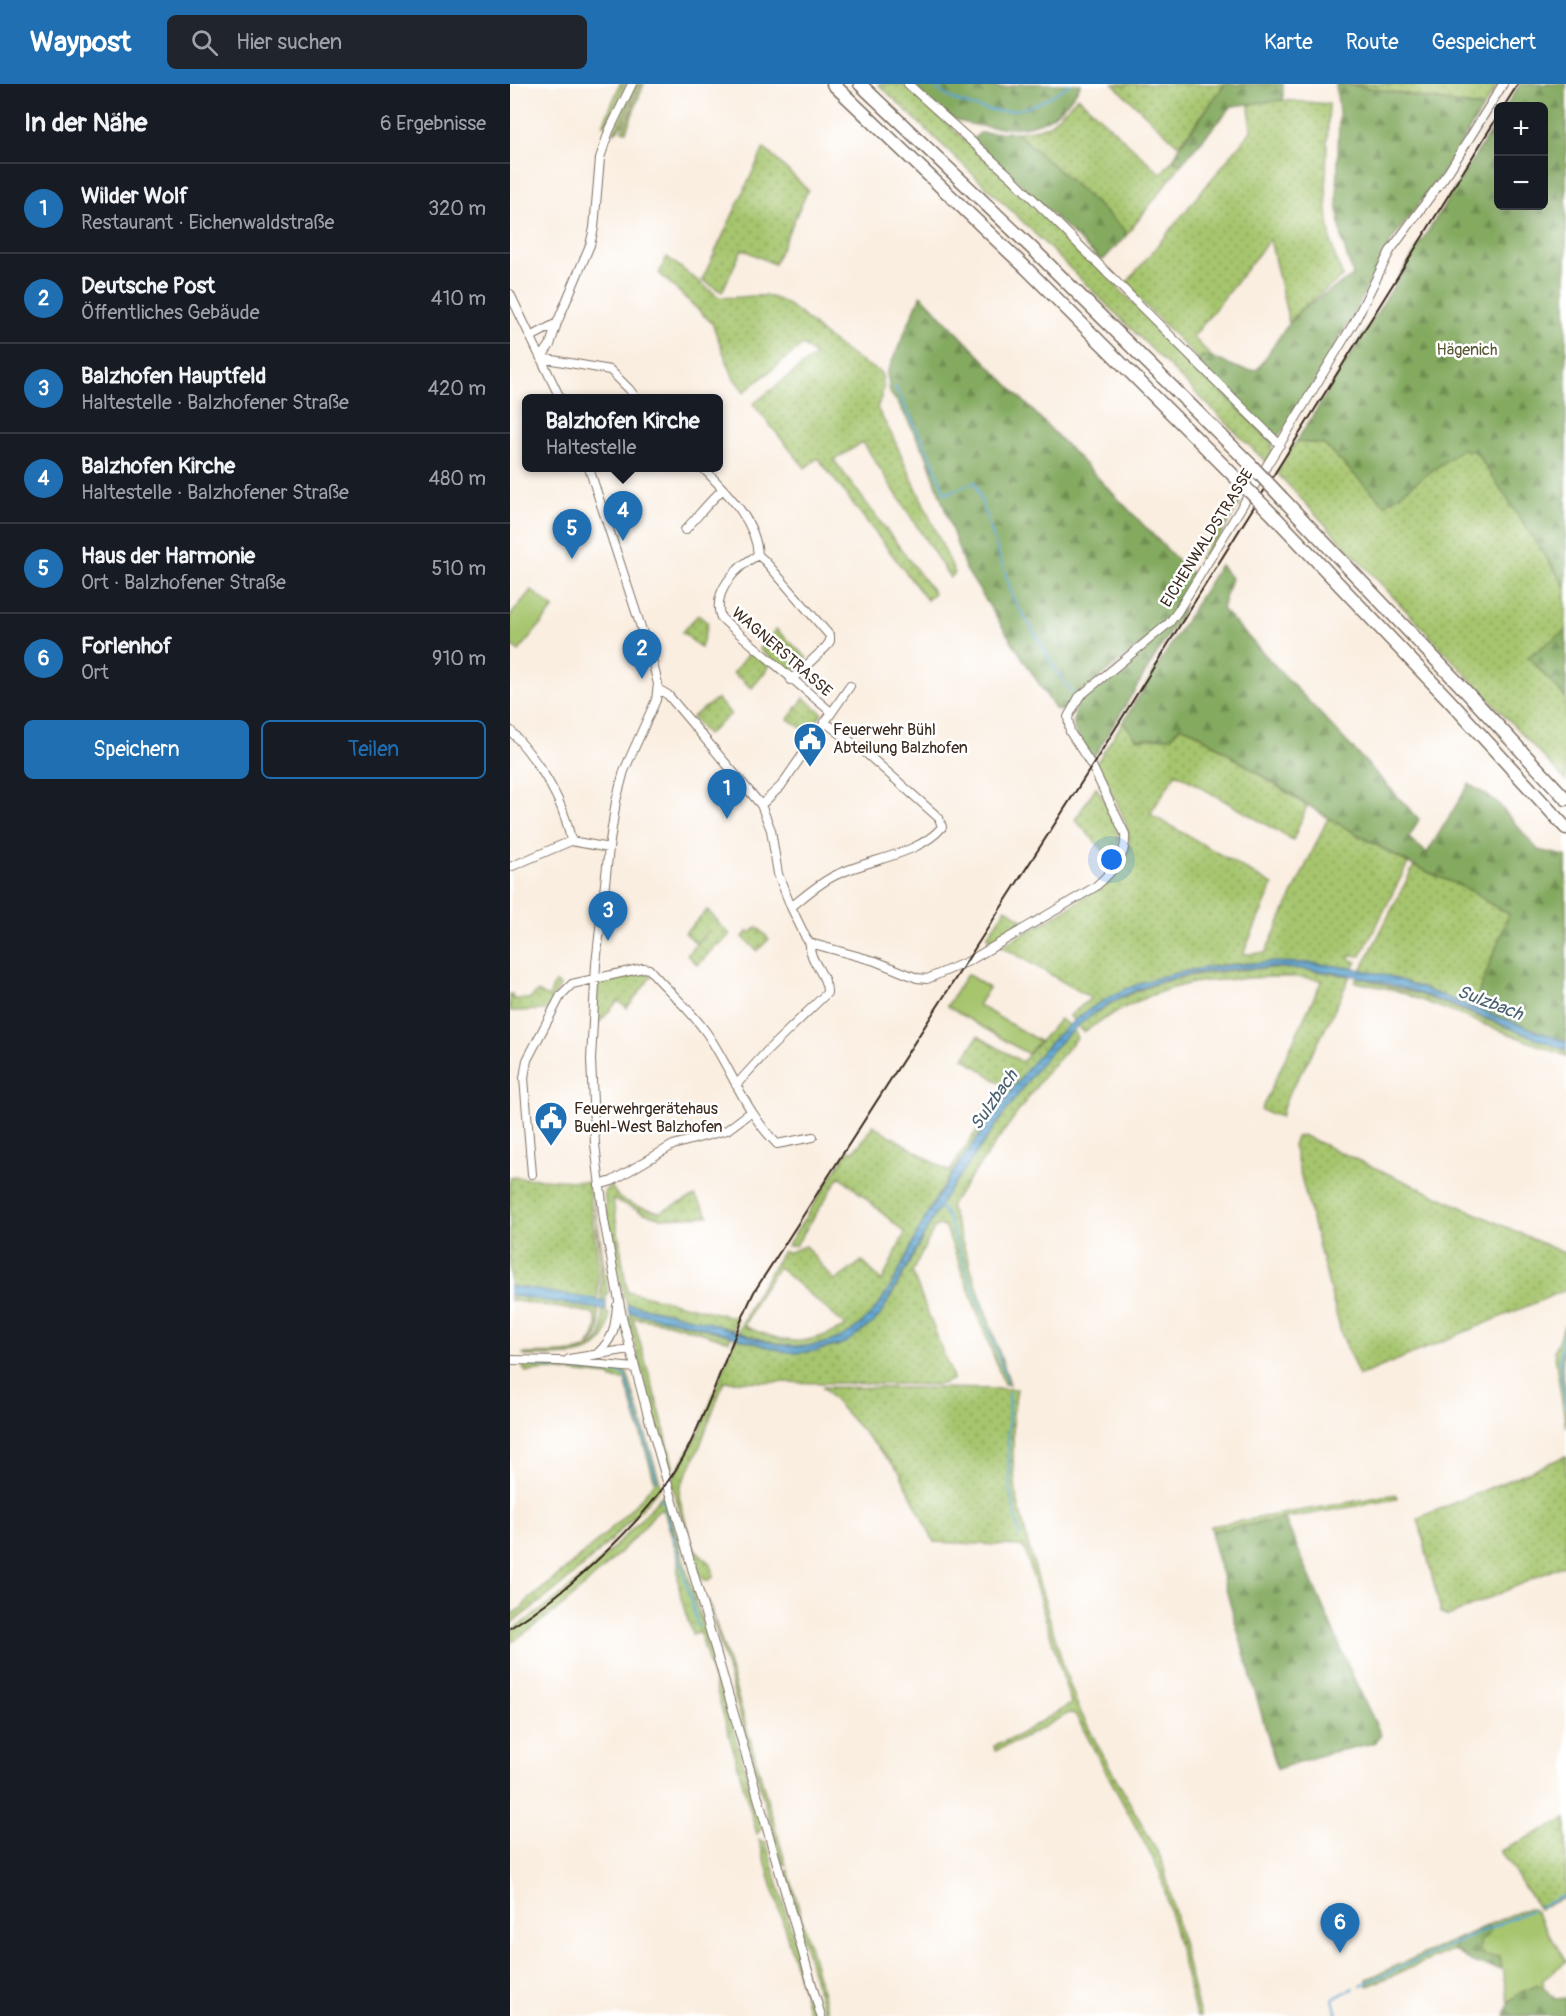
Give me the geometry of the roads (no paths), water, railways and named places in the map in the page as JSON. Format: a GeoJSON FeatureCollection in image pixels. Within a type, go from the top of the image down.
{"type":"FeatureCollection","features":[{"type":"Feature","properties":{"kind":"highway"},"geometry":{"type":"LineString","coordinates":[[833,84],[1026,268],[1275,517],[1448,699],[1566,828]]}},
{"type":"Feature","properties":{"kind":"highway"},"geometry":{"type":"LineString","coordinates":[[860,84],[1037,253],[1250,464],[1566,800]]}},
{"type":"Feature","properties":{"kind":"street"},"geometry":{"type":"LineString","coordinates":[[541,358],[550,345],[590,245],[594,228],[600,158],[609,131],[632,84]]}},
{"type":"Feature","properties":{"kind":"street"},"geometry":{"type":"LineString","coordinates":[[908,84],[1012,178],[1280,445]]}},
{"type":"Feature","properties":{"kind":"street","name":"EICHENWALDSTRASSE"},"geometry":{"type":"LineString","coordinates":[[810,943],[875,961],[917,978],[930,978],[969,961],[1095,887],[1106,877],[1121,858],[1126,843],[1125,834],[1092,766],[1070,732],[1069,713],[1079,697],[1169,623],[1355,321],[1390,251],[1449,171],[1503,84]]}},
{"type":"Feature","properties":{"kind":"street"},"geometry":{"type":"LineString","coordinates":[[510,294],[558,394]]}},
{"type":"Feature","properties":{"kind":"street"},"geometry":{"type":"LineString","coordinates":[[531,337],[557,323]]}},
{"type":"Feature","properties":{"kind":"street"},"geometry":{"type":"LineString","coordinates":[[541,358],[610,370],[632,394]]}},
{"type":"Feature","properties":{"kind":"street"},"geometry":{"type":"LineString","coordinates":[[590,472],[653,664],[658,689],[654,706],[624,771],[616,801],[595,978],[591,1060],[592,1104],[604,1220],[618,1298],[619,1317],[821,2016]]}},
{"type":"Feature","properties":{"kind":"street"},"geometry":{"type":"LineString","coordinates":[[707,472],[748,522],[756,539],[758,555],[830,636],[826,647],[791,680]]}},
{"type":"Feature","properties":{"kind":"street"},"geometry":{"type":"LineString","coordinates":[[685,530],[699,516],[702,509],[723,489]]}},
{"type":"Feature","properties":{"kind":"street","name":"WAGNERSTRASSE"},"geometry":{"type":"LineString","coordinates":[[758,555],[749,560],[723,588],[719,614],[725,623],[831,712]]}},
{"type":"Feature","properties":{"kind":"street"},"geometry":{"type":"LineString","coordinates":[[761,805],[781,786],[850,686]]}},
{"type":"Feature","properties":{"kind":"street"},"geometry":{"type":"LineString","coordinates":[[658,689],[668,694],[761,805],[771,830],[778,874],[791,907],[810,943],[809,950],[826,984],[827,993],[768,1050],[736,1085]]}},
{"type":"Feature","properties":{"kind":"street"},"geometry":{"type":"LineString","coordinates":[[791,907],[827,879],[918,846],[942,827],[939,818],[867,754],[825,722]]}},
{"type":"Feature","properties":{"kind":"street"},"geometry":{"type":"LineString","coordinates":[[510,730],[547,777],[571,841]]}},
{"type":"Feature","properties":{"kind":"street"},"geometry":{"type":"LineString","coordinates":[[510,867],[571,841],[609,848]]}},
{"type":"Feature","properties":{"kind":"street"},"geometry":{"type":"LineString","coordinates":[[532,1174],[524,1078],[527,1060],[566,988],[572,984],[595,978],[643,968],[650,969],[707,1034],[752,1112],[777,1144],[813,1137]]}},
{"type":"Feature","properties":{"kind":"street"},"geometry":{"type":"LineString","coordinates":[[599,1185],[612,1181],[673,1145],[727,1130],[752,1112]]}},
{"type":"Feature","properties":{"kind":"street"},"geometry":{"type":"LineString","coordinates":[[596,1354],[607,1344],[619,1317]]}},
{"type":"Feature","properties":{"kind":"street"},"geometry":{"type":"LineString","coordinates":[[559,1361],[630,1349]]}},
{"type":"Feature","properties":{"kind":"street"},"geometry":{"type":"LineString","coordinates":[[510,1360],[559,1361],[635,1368]]}},
{"type":"Feature","properties":{"kind":"water"},"geometry":{"type":"Polygon","coordinates":[[[1269,962],[1311,963],[1353,968],[1392,977],[1566,1042],[1566,1050],[1439,1000],[1360,977],[1322,971],[1242,968],[1203,972],[1164,981],[1128,994],[1096,1012],[1057,1045],[1037,1068],[944,1198],[881,1314],[873,1323],[845,1343],[816,1351],[797,1353],[782,1351],[691,1324],[629,1312],[627,1304],[697,1319],[777,1344],[792,1346],[821,1344],[841,1337],[857,1327],[884,1297],[930,1209],[958,1166],[1033,1061],[1072,1023],[1096,1005],[1149,980],[1205,968],[1269,962]]]}},
{"type":"Feature","properties":{"kind":"water"},"geometry":{"type":"Polygon","coordinates":[[[510,1286],[606,1301],[606,1310],[510,1295],[510,1286]]]}},
{"type":"Feature","properties":{"kind":"waterway"},"geometry":{"type":"LineString","coordinates":[[931,84],[947,96],[963,103],[1003,111],[1026,108],[1036,104],[1070,84]]}},
{"type":"Feature","properties":{"kind":"waterway"},"geometry":{"type":"LineString","coordinates":[[895,387],[932,459],[945,494],[975,482],[1015,603],[1056,671],[1072,692]]}},
{"type":"Feature","properties":{"kind":"waterway"},"geometry":{"type":"LineString","coordinates":[[939,1206],[947,1215],[1008,1383]]}},
{"type":"Feature","properties":{"kind":"waterway"},"geometry":{"type":"LineString","coordinates":[[1566,1327],[1560,1357],[1566,1408]]}},
{"type":"Feature","properties":{"kind":"waterway"},"geometry":{"type":"LineString","coordinates":[[532,1366],[625,1375],[657,1480]]}},
{"type":"Feature","properties":{"kind":"waterway"},"geometry":{"type":"LineString","coordinates":[[1009,1392],[1010,1491],[1020,1536]]}},
{"type":"Feature","properties":{"kind":"waterway"},"geometry":{"type":"LineString","coordinates":[[660,1499],[664,1502],[698,1626]]}},
{"type":"Feature","properties":{"kind":"waterway"},"geometry":{"type":"LineString","coordinates":[[1539,1907],[1566,1895]]}},
{"type":"Feature","properties":{"kind":"waterway"},"geometry":{"type":"LineString","coordinates":[[1361,1985],[1531,1910]]}},
{"type":"Feature","properties":{"kind":"waterway"},"geometry":{"type":"LineString","coordinates":[[1337,2016],[1333,1999],[1353,1988]]}},
{"type":"Feature","properties":{"kind":"railway"},"geometry":{"type":"LineString","coordinates":[[1507,102],[1518,84]]}},
{"type":"Feature","properties":{"kind":"railway"},"geometry":{"type":"LineString","coordinates":[[510,1628],[558,1594],[607,1551],[651,1503],[669,1479],[694,1436],[754,1292],[1092,766],[1494,122]]}},
{"type":"Feature","properties":{"kind":"place","name":"Balzhofen Kirche"},"geometry":{"type":"Point","coordinates":[623,541]}},
{"type":"Feature","properties":{"kind":"place","name":"Haus der Harmonie"},"geometry":{"type":"Point","coordinates":[572,559]}},
{"type":"Feature","properties":{"kind":"place","name":"Deutsche Post"},"geometry":{"type":"Point","coordinates":[642,679]}},
{"type":"Feature","properties":{"kind":"place","name":"Feuerwehr Bühl Abteilung Balzhofen"},"geometry":{"type":"Point","coordinates":[810,768]}},
{"type":"Feature","properties":{"kind":"place","name":"Wilder Wolf"},"geometry":{"type":"Point","coordinates":[727,819]}},
{"type":"Feature","properties":{"kind":"place","name":"Balzhofen Hauptfeld"},"geometry":{"type":"Point","coordinates":[608,941]}},
{"type":"Feature","properties":{"kind":"place","name":"Feuerwehrgerätehaus Buehl-West Balzhofen"},"geometry":{"type":"Point","coordinates":[551,1147]}},
{"type":"Feature","properties":{"kind":"place","name":"Forlenhof"},"geometry":{"type":"Point","coordinates":[1340,1953]}},
{"type":"Feature","properties":{"kind":"park label","name":"Hägenich"},"geometry":{"type":"Point","coordinates":[1467,350]}},
{"type":"Feature","properties":{"kind":"water label","name":"Sulzbach"},"geometry":{"type":"Point","coordinates":[1490,1003]}},
{"type":"Feature","properties":{"kind":"water label","name":"Sulzbach"},"geometry":{"type":"Point","coordinates":[994,1100]}}]}
